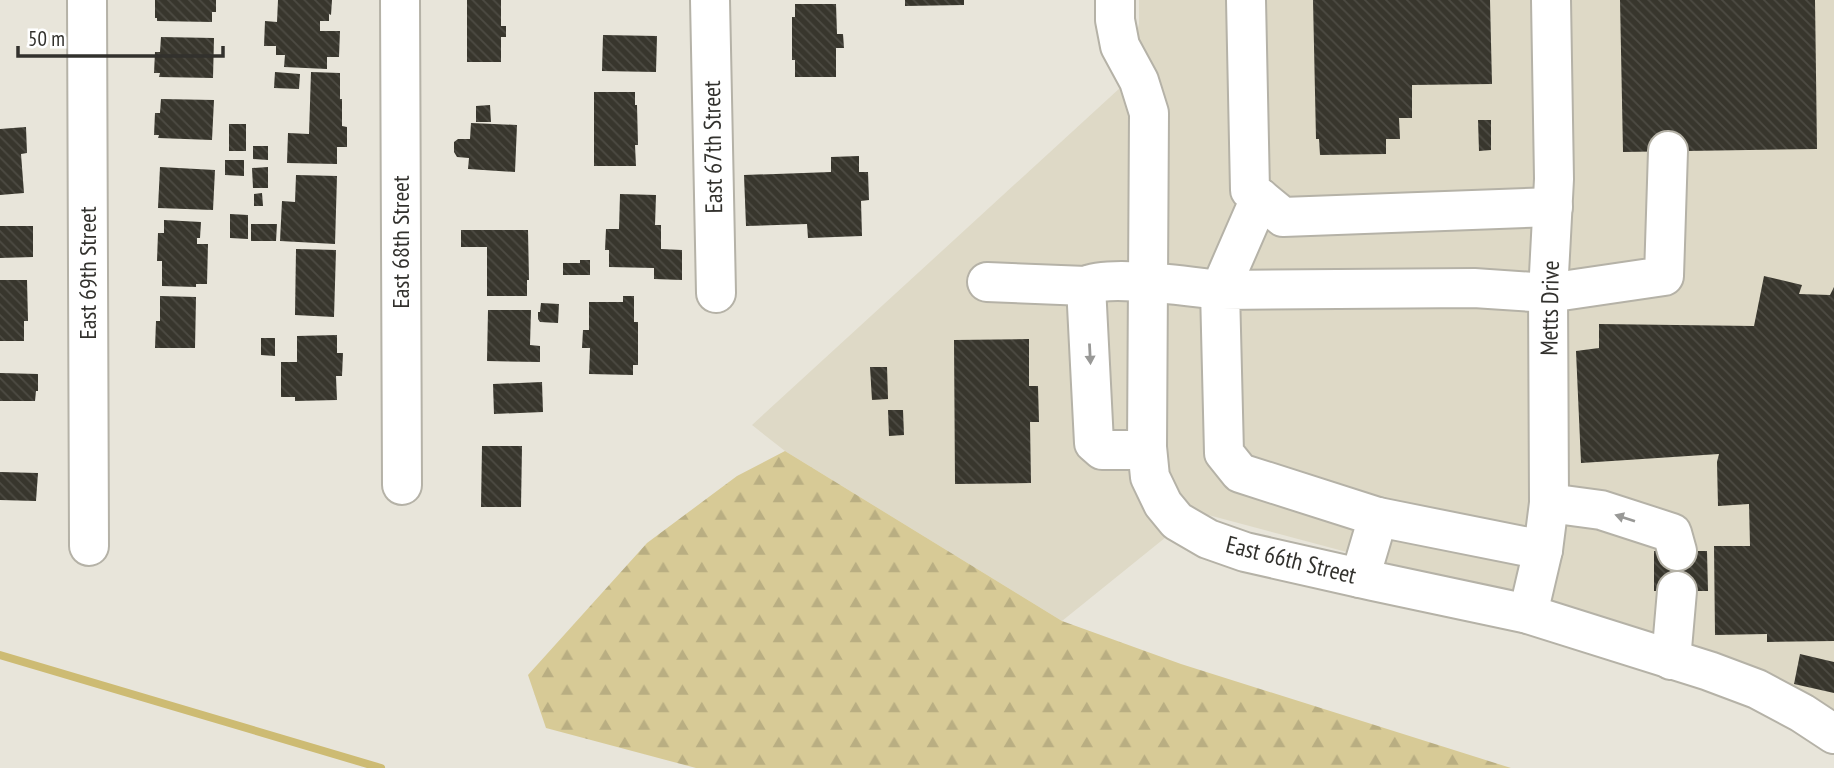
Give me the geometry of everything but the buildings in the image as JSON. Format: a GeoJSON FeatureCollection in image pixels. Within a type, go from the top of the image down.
{"type":"FeatureCollection","features":[{"type":"Feature","properties":{"kind":"street","name":"East 69th Street"},"geometry":{"type":"LineString","coordinates":[[87,0],[89,546]]}},
{"type":"Feature","properties":{"kind":"street","name":"East 68th Street"},"geometry":{"type":"LineString","coordinates":[[400,0],[402,485]]}},
{"type":"Feature","properties":{"kind":"street","name":"East 67th Street"},"geometry":{"type":"LineString","coordinates":[[710,0],[716,293]]}},
{"type":"Feature","properties":{"kind":"street","name":"East 66th Street"},"geometry":{"type":"LineString","coordinates":[[1115,0],[1115,20],[1121,46],[1139,81],[1149,113],[1147,450],[1150,477],[1163,504],[1177,521],[1208,539],[1245,552],[1528,614],[1709,671],[1757,689],[1834,734]]}},
{"type":"Feature","properties":{"kind":"street"},"geometry":{"type":"LineString","coordinates":[[1246,0],[1250,190],[1283,217],[1553,207]]}},
{"type":"Feature","properties":{"kind":"street","name":"Metts Drive"},"geometry":{"type":"LineString","coordinates":[[1528,614],[1543,550],[1549,503],[1548,293],[1553,207],[1551,0]]}},
{"type":"Feature","properties":{"kind":"street"},"geometry":{"type":"LineString","coordinates":[[987,282],[1086,286],[1094,282],[1149,282],[1220,290],[1474,288],[1548,293],[1664,276],[1668,151]]}},
{"type":"Feature","properties":{"kind":"street"},"geometry":{"type":"LineString","coordinates":[[1260,198],[1220,290],[1224,453],[1240,472],[1378,517],[1543,550]]}},
{"type":"Feature","properties":{"kind":"street"},"geometry":{"type":"LineString","coordinates":[[1086,286],[1094,443],[1102,450],[1147,450]]}},
{"type":"Feature","properties":{"kind":"street"},"geometry":{"type":"LineString","coordinates":[[1549,503],[1601,510],[1672,533],[1677,551]]}},
{"type":"Feature","properties":{"kind":"street"},"geometry":{"type":"LineString","coordinates":[[1360,578],[1378,517]]}},
{"type":"Feature","properties":{"kind":"street"},"geometry":{"type":"LineString","coordinates":[[1671,660],[1677,591]]}},
{"type":"Feature","properties":{"kind":"shaded area"},"geometry":{"type":"Polygon","coordinates":[[[1139,0],[1834,0],[1834,729],[1519,598],[1197,512],[1062,621],[785,451],[752,425],[1121,87],[1139,24],[1139,0]]]}},
{"type":"Feature","properties":{"kind":"green space"},"geometry":{"type":"Polygon","coordinates":[[[785,451],[1062,621],[1181,664],[1511,768],[696,768],[546,728],[528,675],[647,543],[737,476],[785,451]]]}},
{"type":"Feature","properties":{"kind":"waterway"},"geometry":{"type":"LineString","coordinates":[[0,655],[381,768]]}}]}
